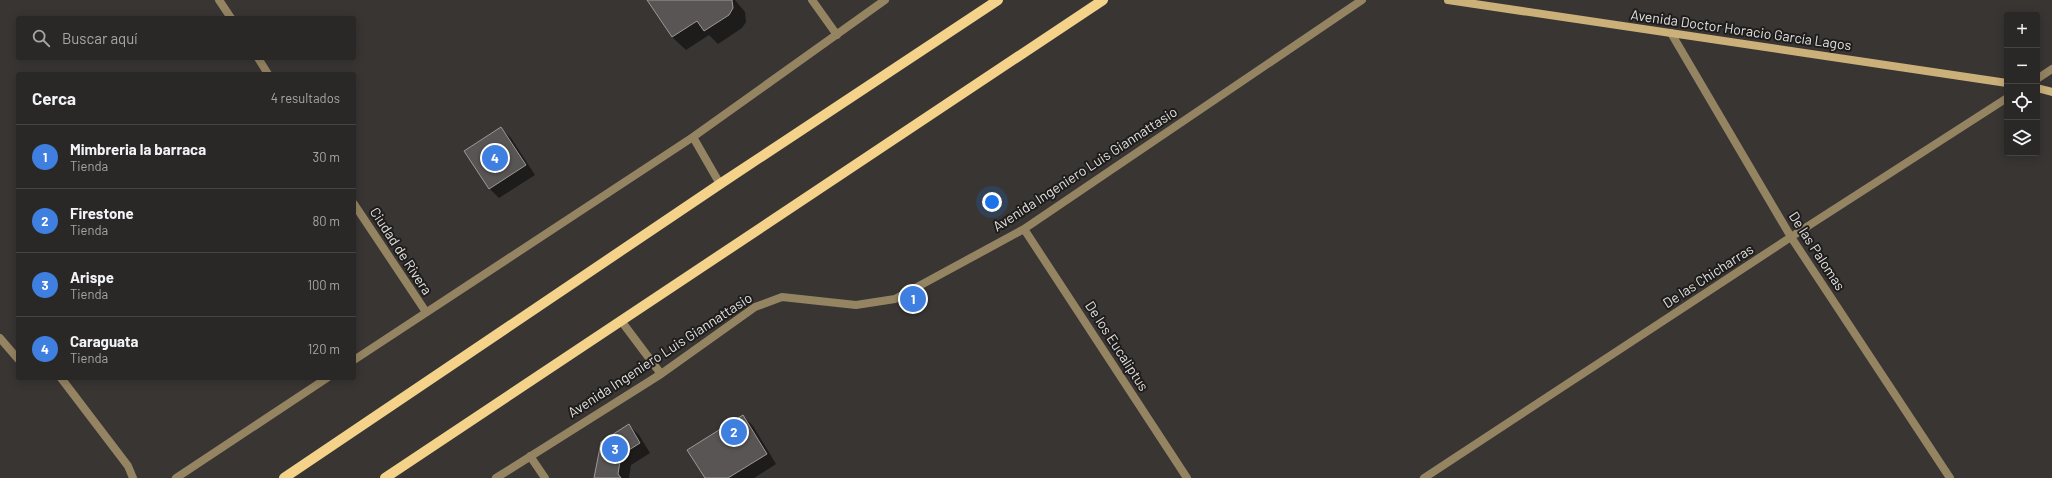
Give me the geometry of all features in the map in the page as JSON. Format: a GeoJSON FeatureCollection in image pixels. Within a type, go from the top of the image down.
{"type":"FeatureCollection","features":[{"type":"Feature","properties":{"kind":"main road"},"geometry":{"type":"LineString","coordinates":[[284,478],[720,184],[998,0]]}},
{"type":"Feature","properties":{"kind":"main road"},"geometry":{"type":"LineString","coordinates":[[385,478],[622,322],[1103,0]]}},
{"type":"Feature","properties":{"kind":"street"},"geometry":{"type":"LineString","coordinates":[[219,0],[230,16]]}},
{"type":"Feature","properties":{"kind":"street"},"geometry":{"type":"LineString","coordinates":[[812,0],[837,35]]}},
{"type":"Feature","properties":{"kind":"street"},"geometry":{"type":"LineString","coordinates":[[356,359],[693,137],[886,0]]}},
{"type":"Feature","properties":{"kind":"street","name":"Avenida Ingeniero Luis Giannattasio"},"geometry":{"type":"LineString","coordinates":[[496,478],[661,374],[755,307],[782,297],[856,305],[895,299],[1024,229],[1362,0]]}},
{"type":"Feature","properties":{"kind":"street","name":"Avenida Doctor Horacio García Lagos"},"geometry":{"type":"LineString","coordinates":[[1448,0],[2004,83]]}},
{"type":"Feature","properties":{"kind":"street","name":"De las Palomas"},"geometry":{"type":"LineString","coordinates":[[1671,33],[1791,237],[1950,478]]}},
{"type":"Feature","properties":{"kind":"street"},"geometry":{"type":"LineString","coordinates":[[259,60],[267,72]]}},
{"type":"Feature","properties":{"kind":"street"},"geometry":{"type":"LineString","coordinates":[[2040,77],[2052,69]]}},
{"type":"Feature","properties":{"kind":"street"},"geometry":{"type":"LineString","coordinates":[[2040,89],[2052,92]]}},
{"type":"Feature","properties":{"kind":"street","name":"De las Chicharras"},"geometry":{"type":"LineString","coordinates":[[1424,478],[1791,237],[2004,100]]}},
{"type":"Feature","properties":{"kind":"street"},"geometry":{"type":"LineString","coordinates":[[693,137],[720,184]]}},
{"type":"Feature","properties":{"kind":"street","name":"Ciudad de Rivera"},"geometry":{"type":"LineString","coordinates":[[356,207],[426,312]]}},
{"type":"Feature","properties":{"kind":"street","name":"De los Eucaliptus"},"geometry":{"type":"LineString","coordinates":[[1024,229],[1187,478]]}},
{"type":"Feature","properties":{"kind":"street"},"geometry":{"type":"LineString","coordinates":[[622,322],[661,374]]}},
{"type":"Feature","properties":{"kind":"street"},"geometry":{"type":"LineString","coordinates":[[0,338],[16,357]]}},
{"type":"Feature","properties":{"kind":"street"},"geometry":{"type":"LineString","coordinates":[[63,380],[128,466],[134,478]]}},
{"type":"Feature","properties":{"kind":"street"},"geometry":{"type":"LineString","coordinates":[[176,478],[324,380]]}},
{"type":"Feature","properties":{"kind":"street"},"geometry":{"type":"LineString","coordinates":[[530,456],[545,478]]}},
{"type":"Feature","properties":{"kind":"building"},"geometry":{"type":"Polygon","coordinates":[[[647,0],[732,0],[733,8],[729,15],[704,31],[697,21],[672,37],[647,0]]]}},
{"type":"Feature","properties":{"kind":"building"},"geometry":{"type":"Polygon","coordinates":[[[501,127],[526,165],[489,189],[464,151],[501,127]]]}},
{"type":"Feature","properties":{"kind":"building"},"geometry":{"type":"Polygon","coordinates":[[[743,415],[767,454],[728,478],[705,478],[687,450],[743,415]]]}},
{"type":"Feature","properties":{"kind":"building"},"geometry":{"type":"Polygon","coordinates":[[[629,424],[640,443],[621,455],[618,474],[621,478],[594,478],[601,442],[629,424]]]}},
{"type":"Feature","properties":{"kind":"place","name":"Caraguata"},"geometry":{"type":"Point","coordinates":[495,158]}},
{"type":"Feature","properties":{"kind":"place","name":"Mimbreria la barraca"},"geometry":{"type":"Point","coordinates":[913,299]}},
{"type":"Feature","properties":{"kind":"place","name":"Firestone"},"geometry":{"type":"Point","coordinates":[734,432]}},
{"type":"Feature","properties":{"kind":"place","name":"Arispe"},"geometry":{"type":"Point","coordinates":[615,449]}}]}
